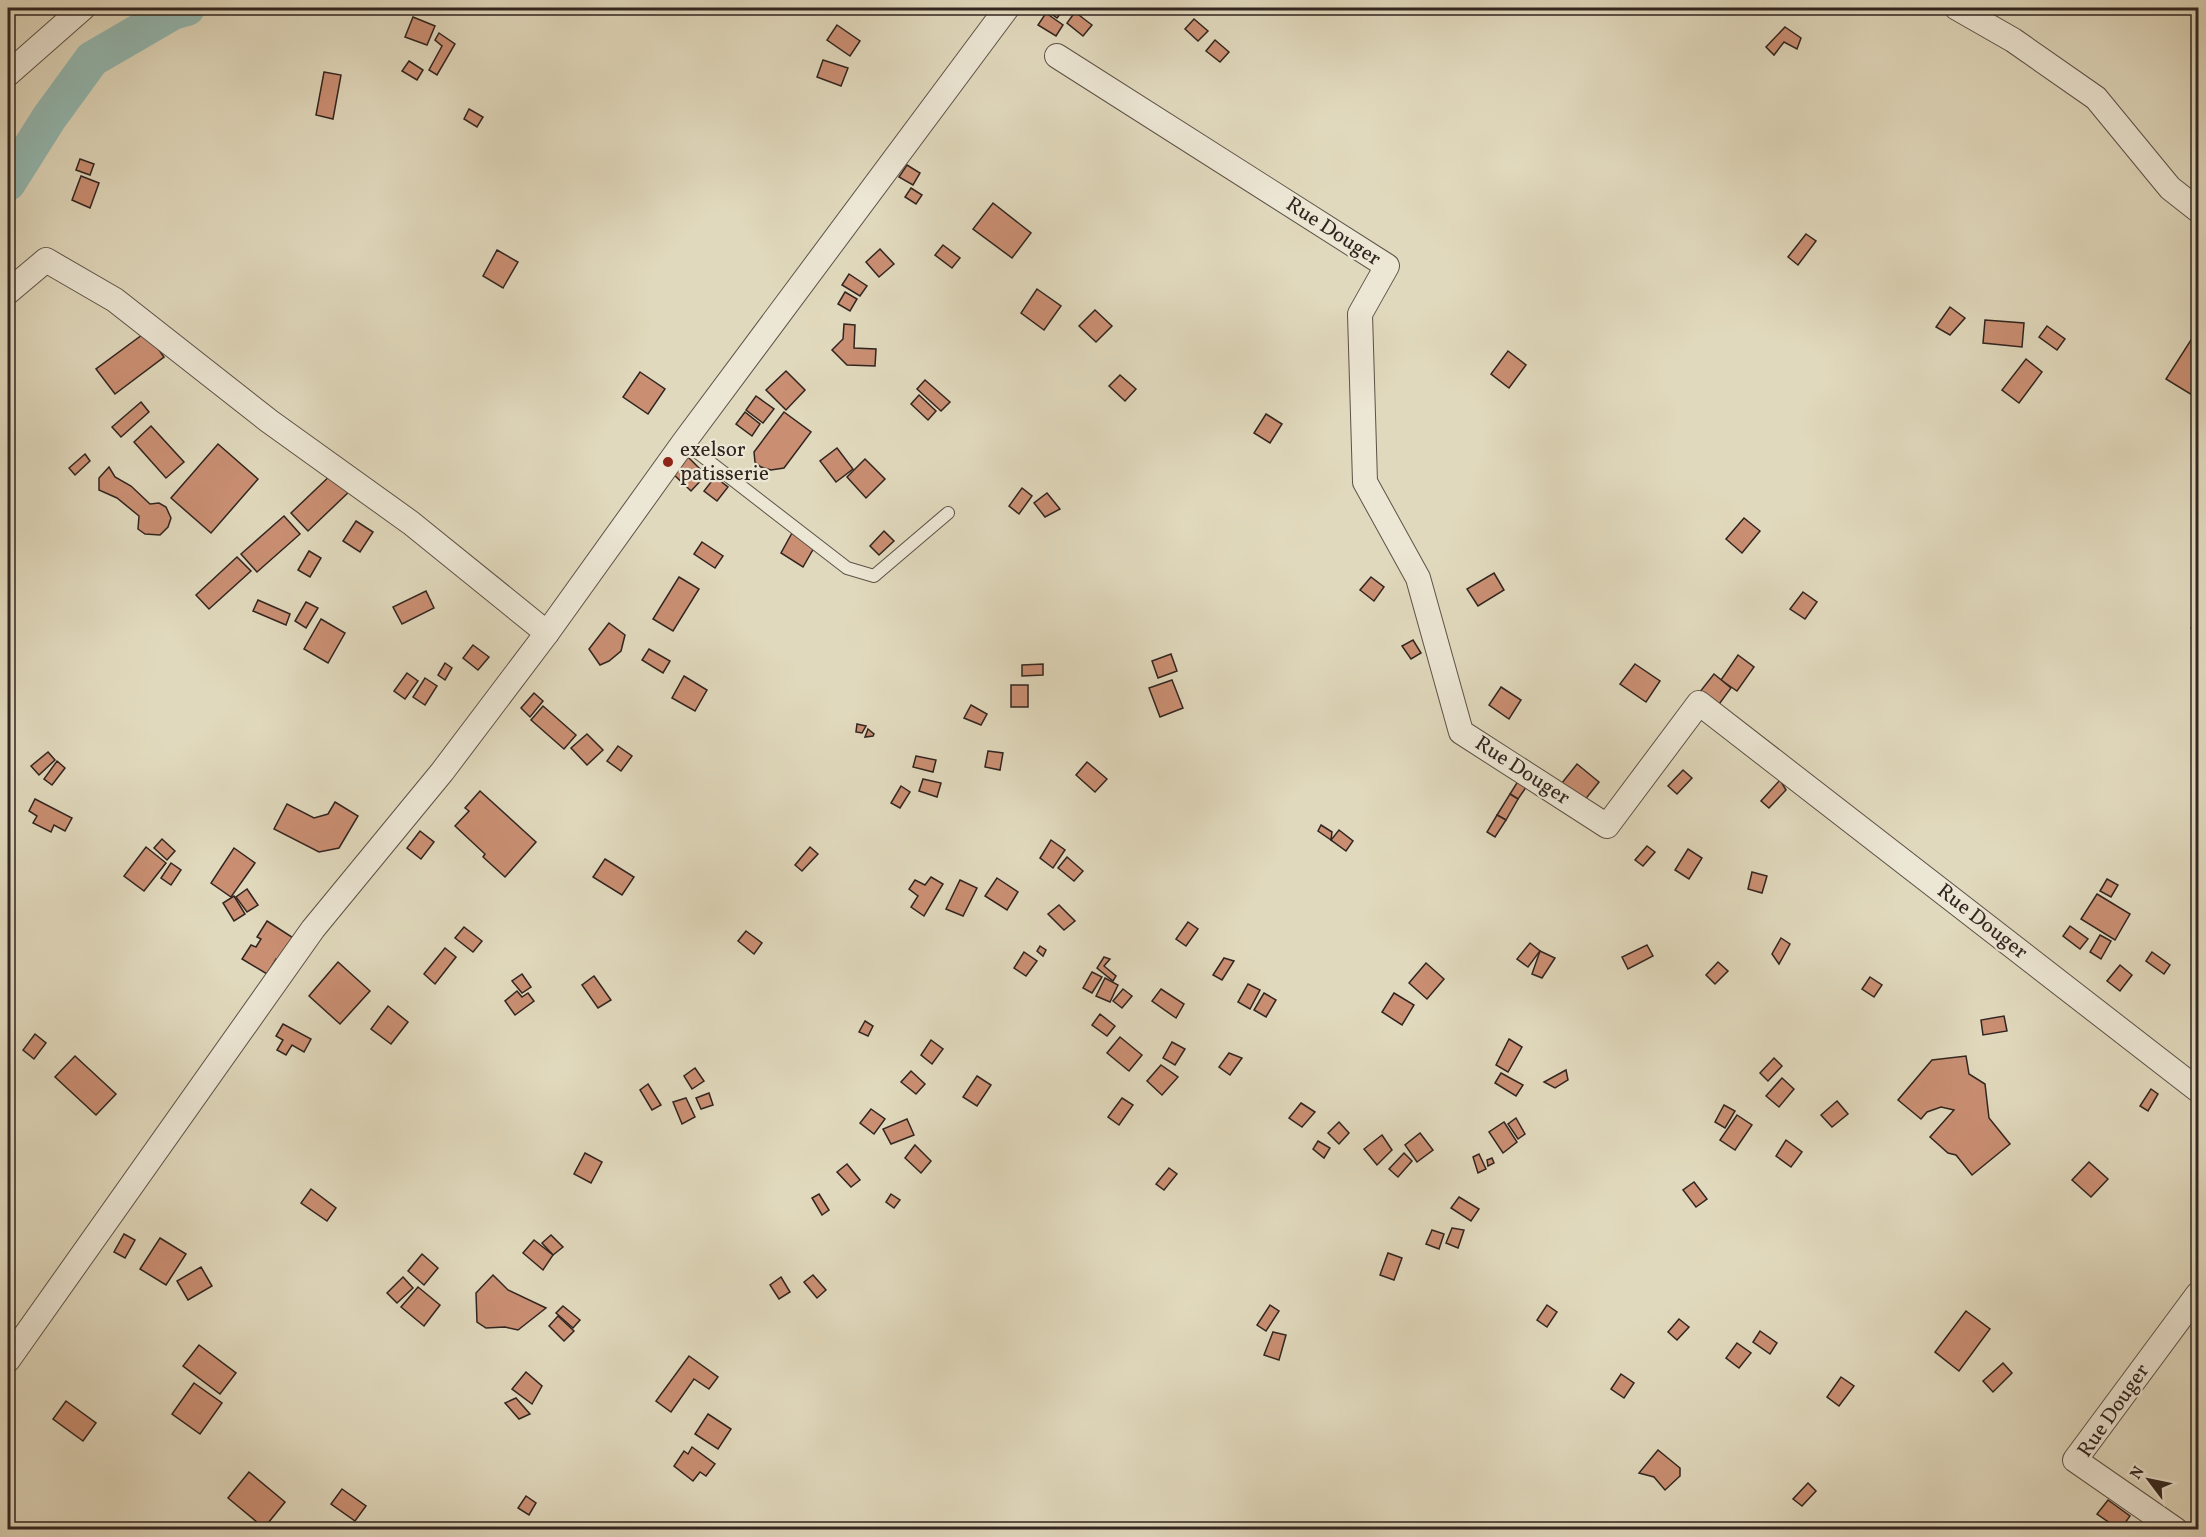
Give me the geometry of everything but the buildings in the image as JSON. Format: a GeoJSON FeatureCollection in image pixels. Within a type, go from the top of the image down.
{"type":"FeatureCollection","features":[{"type":"Feature","properties":{"kind":"street"},"geometry":{"type":"LineString","coordinates":[[8,75],[83,8]]}},
{"type":"Feature","properties":{"kind":"street"},"geometry":{"type":"LineString","coordinates":[[8,1360],[313,929],[442,772],[547,633],[684,442],[1007,8]]}},
{"type":"Feature","properties":{"kind":"street"},"geometry":{"type":"LineString","coordinates":[[1957,8],[2013,40],[2096,98],[2170,188],[2199,210]]}},
{"type":"Feature","properties":{"kind":"street","name":"Rue Douger"},"geometry":{"type":"LineString","coordinates":[[1057,56],[1387,266],[1360,314],[1365,482],[1418,578],[1461,732],[1607,826],[1699,703],[2199,1090]]}},
{"type":"Feature","properties":{"kind":"street"},"geometry":{"type":"LineString","coordinates":[[8,292],[46,260],[115,300],[269,421],[411,523],[547,633]]}},
{"type":"Feature","properties":{"kind":"street","name":"Rue Douger"},"geometry":{"type":"LineString","coordinates":[[2176,1530],[2075,1460],[2199,1294]]}},
{"type":"Feature","properties":{"kind":"lane"},"geometry":{"type":"LineString","coordinates":[[684,442],[848,568],[874,576],[948,513]]}},
{"type":"Feature","properties":{"kind":"waterway"},"geometry":{"type":"LineString","coordinates":[[8,183],[49,118],[92,59],[173,12],[187,8]]}},
{"type":"Feature","properties":{"kind":"place","name":"exelsor patisserie"},"geometry":{"type":"Point","coordinates":[668,462]}}]}
